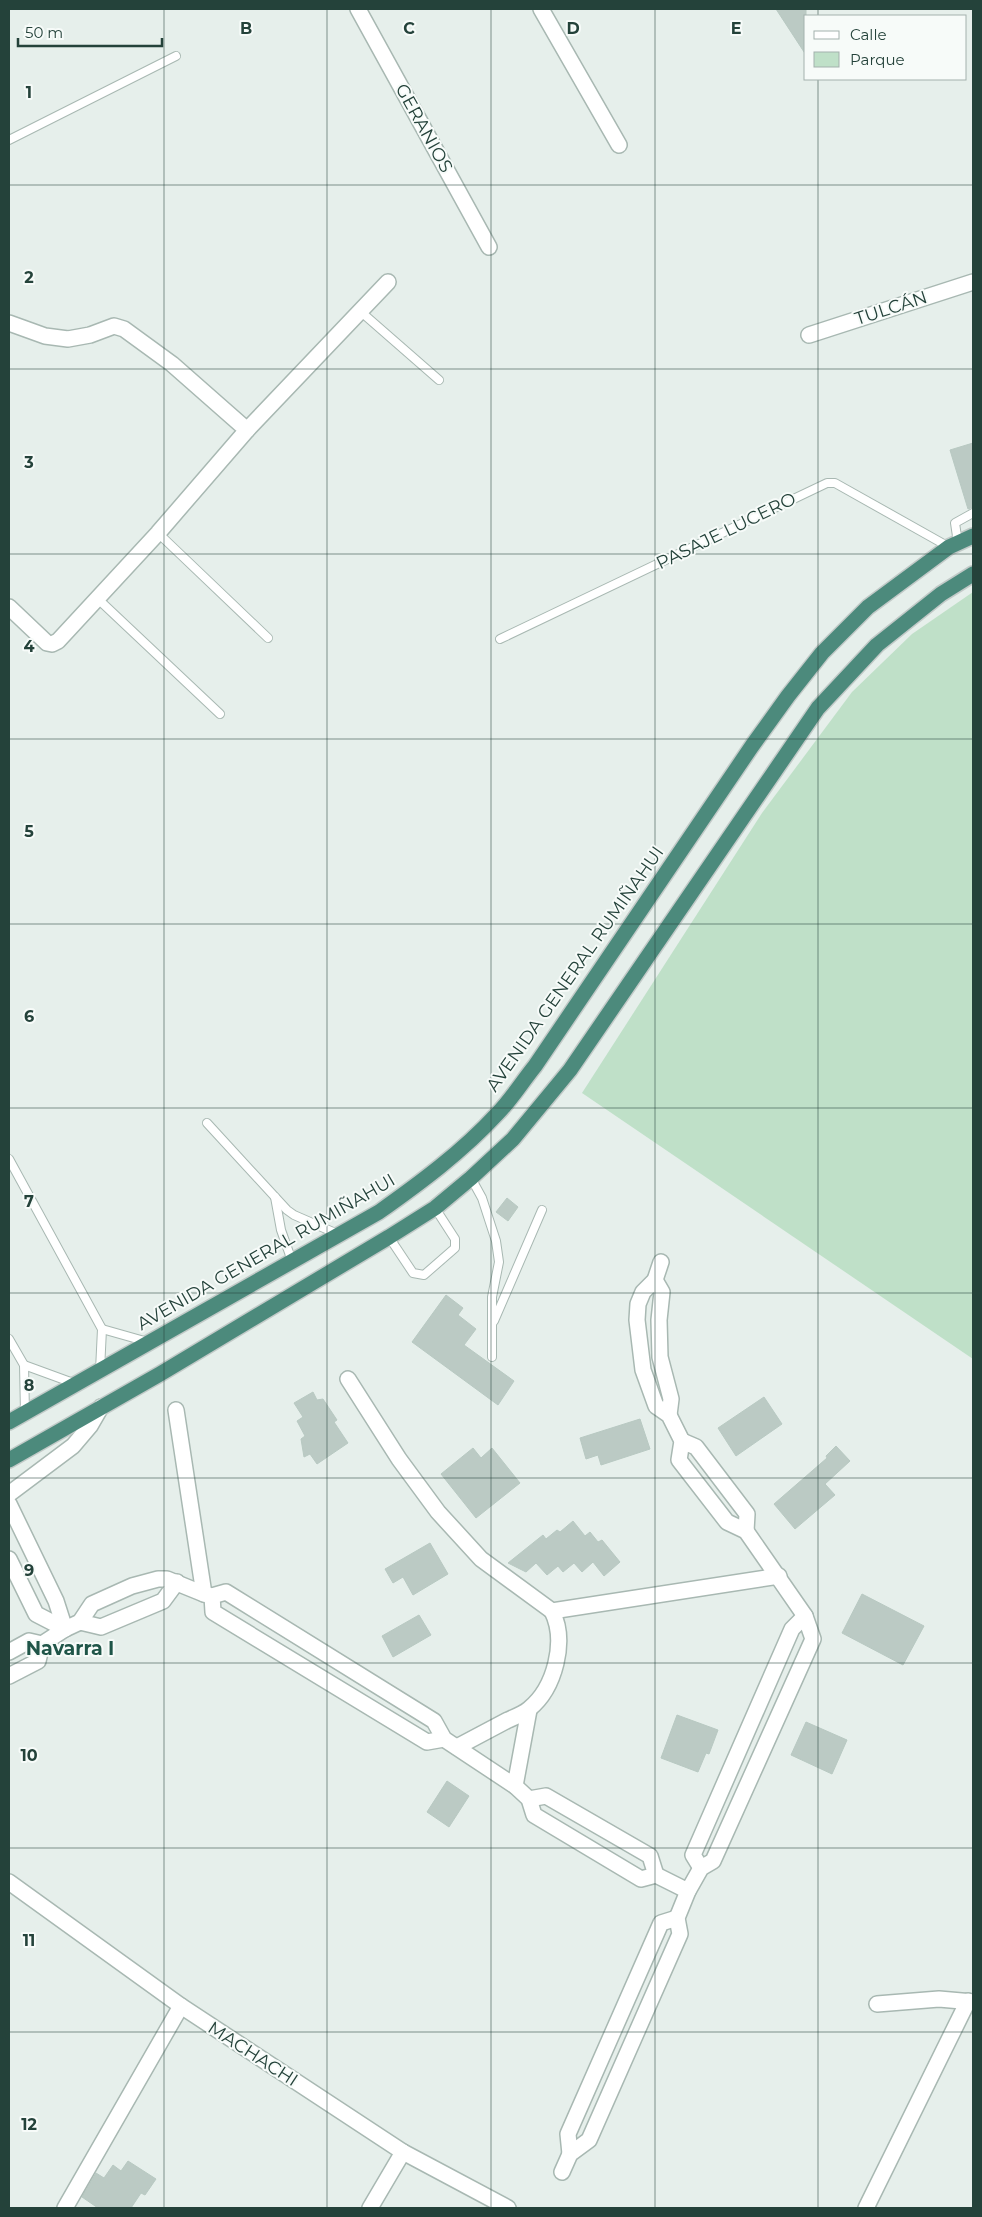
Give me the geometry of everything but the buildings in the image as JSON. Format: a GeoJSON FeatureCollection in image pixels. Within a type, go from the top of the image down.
{"type":"FeatureCollection","features":[{"type":"Feature","properties":{"kind":"highway","name":"AVENIDA GENERAL RUMIÑAHUI"},"geometry":{"type":"LineString","coordinates":[[9,1422],[379,1212],[415,1186],[475,1137],[498,1113],[534,1066],[788,696],[822,653],[868,607],[953,545],[973,536]]}},
{"type":"Feature","properties":{"kind":"highway"},"geometry":{"type":"LineString","coordinates":[[9,1460],[389,1237],[435,1208],[514,1139],[570,1070],[818,708],[877,645],[941,594],[973,574]]}},
{"type":"Feature","properties":{"kind":"street","name":"GERANIOS"},"geometry":{"type":"LineString","coordinates":[[358,9],[489,247]]}},
{"type":"Feature","properties":{"kind":"street"},"geometry":{"type":"LineString","coordinates":[[541,9],[619,145]]}},
{"type":"Feature","properties":{"kind":"street"},"geometry":{"type":"LineString","coordinates":[[9,607],[47,643],[54,643],[65,635],[158,533],[247,430],[388,282]]}},
{"type":"Feature","properties":{"kind":"street","name":"TULCÁN"},"geometry":{"type":"LineString","coordinates":[[809,335],[973,282]]}},
{"type":"Feature","properties":{"kind":"street"},"geometry":{"type":"LineString","coordinates":[[9,323],[45,336],[68,339],[90,335],[109,327],[124,329],[172,364],[247,430]]}},
{"type":"Feature","properties":{"kind":"street"},"geometry":{"type":"LineString","coordinates":[[562,2172],[570,2154],[589,2140],[680,1934],[677,1918],[688,1891],[700,1868],[713,1861],[812,1639],[805,1616],[746,1531],[727,1522],[679,1460],[682,1441],[669,1415],[656,1406],[643,1370],[637,1320],[638,1304],[643,1292],[654,1280],[661,1262]]}},
{"type":"Feature","properties":{"kind":"street"},"geometry":{"type":"LineString","coordinates":[[654,1280],[662,1292],[659,1320],[660,1357],[671,1399],[669,1415]]}},
{"type":"Feature","properties":{"kind":"street"},"geometry":{"type":"LineString","coordinates":[[348,1379],[399,1459],[438,1512],[480,1559],[552,1611],[558,1622],[559,1640],[555,1667],[543,1692],[529,1710],[515,1786]]}},
{"type":"Feature","properties":{"kind":"street"},"geometry":{"type":"LineString","coordinates":[[9,1494],[72,1446],[90,1426],[101,1407]]}},
{"type":"Feature","properties":{"kind":"street"},"geometry":{"type":"LineString","coordinates":[[176,1410],[208,1595],[213,1612],[427,1742],[451,1743],[529,1710]]}},
{"type":"Feature","properties":{"kind":"street"},"geometry":{"type":"LineString","coordinates":[[682,1441],[696,1447],[747,1514],[746,1531]]}},
{"type":"Feature","properties":{"kind":"street"},"geometry":{"type":"LineString","coordinates":[[9,1504],[56,1602],[65,1629]]}},
{"type":"Feature","properties":{"kind":"street"},"geometry":{"type":"LineString","coordinates":[[9,1559],[36,1614],[65,1629]]}},
{"type":"Feature","properties":{"kind":"street"},"geometry":{"type":"LineString","coordinates":[[552,1611],[779,1576]]}},
{"type":"Feature","properties":{"kind":"street"},"geometry":{"type":"LineString","coordinates":[[9,1676],[38,1661],[42,1644],[80,1622],[92,1604],[132,1586],[158,1579],[177,1582],[208,1595],[226,1592],[434,1722],[451,1743],[515,1786],[529,1799],[534,1815],[641,1879],[656,1875],[688,1891]]}},
{"type":"Feature","properties":{"kind":"street"},"geometry":{"type":"LineString","coordinates":[[80,1622],[101,1627],[163,1600],[177,1582]]}},
{"type":"Feature","properties":{"kind":"street"},"geometry":{"type":"LineString","coordinates":[[700,1868],[693,1854],[792,1629],[805,1616]]}},
{"type":"Feature","properties":{"kind":"street"},"geometry":{"type":"LineString","coordinates":[[9,1652],[29,1641],[42,1644]]}},
{"type":"Feature","properties":{"kind":"street"},"geometry":{"type":"LineString","coordinates":[[529,1799],[546,1796],[650,1856],[656,1875]]}},
{"type":"Feature","properties":{"kind":"street","name":"MACHACHI"},"geometry":{"type":"LineString","coordinates":[[9,1882],[181,2006],[403,2152],[508,2208]]}},
{"type":"Feature","properties":{"kind":"street"},"geometry":{"type":"LineString","coordinates":[[570,2154],[568,2134],[661,1923],[677,1918]]}},
{"type":"Feature","properties":{"kind":"street"},"geometry":{"type":"LineString","coordinates":[[866,2208],[970,2001],[939,1999],[878,2004]]}},
{"type":"Feature","properties":{"kind":"street"},"geometry":{"type":"LineString","coordinates":[[65,2208],[181,2006]]}},
{"type":"Feature","properties":{"kind":"street"},"geometry":{"type":"LineString","coordinates":[[370,2208],[403,2152]]}},
{"type":"Feature","properties":{"kind":"lane"},"geometry":{"type":"LineString","coordinates":[[9,140],[176,56]]}},
{"type":"Feature","properties":{"kind":"lane"},"geometry":{"type":"LineString","coordinates":[[360,310],[439,380]]}},
{"type":"Feature","properties":{"kind":"lane","name":"PASAJE LUCERO"},"geometry":{"type":"LineString","coordinates":[[500,639],[827,483],[835,483],[953,545]]}},
{"type":"Feature","properties":{"kind":"lane"},"geometry":{"type":"LineString","coordinates":[[953,545],[955,523],[973,514]]}},
{"type":"Feature","properties":{"kind":"lane"},"geometry":{"type":"LineString","coordinates":[[158,533],[268,638]]}},
{"type":"Feature","properties":{"kind":"lane"},"geometry":{"type":"LineString","coordinates":[[98,600],[220,714]]}},
{"type":"Feature","properties":{"kind":"lane"},"geometry":{"type":"LineString","coordinates":[[207,1123],[294,1215],[340,1235]]}},
{"type":"Feature","properties":{"kind":"lane"},"geometry":{"type":"LineString","coordinates":[[9,1159],[102,1329],[100,1370]]}},
{"type":"Feature","properties":{"kind":"lane"},"geometry":{"type":"LineString","coordinates":[[471,1178],[482,1198],[496,1241],[499,1262],[492,1297],[492,1358]]}},
{"type":"Feature","properties":{"kind":"lane"},"geometry":{"type":"LineString","coordinates":[[275,1197],[281,1230],[292,1261]]}},
{"type":"Feature","properties":{"kind":"lane"},"geometry":{"type":"LineString","coordinates":[[389,1237],[413,1273],[424,1274],[456,1248],[455,1239],[435,1208]]}},
{"type":"Feature","properties":{"kind":"lane"},"geometry":{"type":"LineString","coordinates":[[492,1325],[542,1210]]}},
{"type":"Feature","properties":{"kind":"lane"},"geometry":{"type":"LineString","coordinates":[[102,1329],[149,1342]]}},
{"type":"Feature","properties":{"kind":"lane"},"geometry":{"type":"LineString","coordinates":[[9,1339],[24,1365],[25,1413]]}},
{"type":"Feature","properties":{"kind":"lane"},"geometry":{"type":"LineString","coordinates":[[24,1365],[76,1384]]}},
{"type":"Feature","properties":{"kind":"green space"},"geometry":{"type":"Polygon","coordinates":[[[973,592],[973,1359],[582,1093],[762,813],[852,692],[912,634],[973,592]]]}},
{"type":"Feature","properties":{"kind":"district","name":"Navarra I"},"geometry":{"type":"Point","coordinates":[70,1648]}}]}
